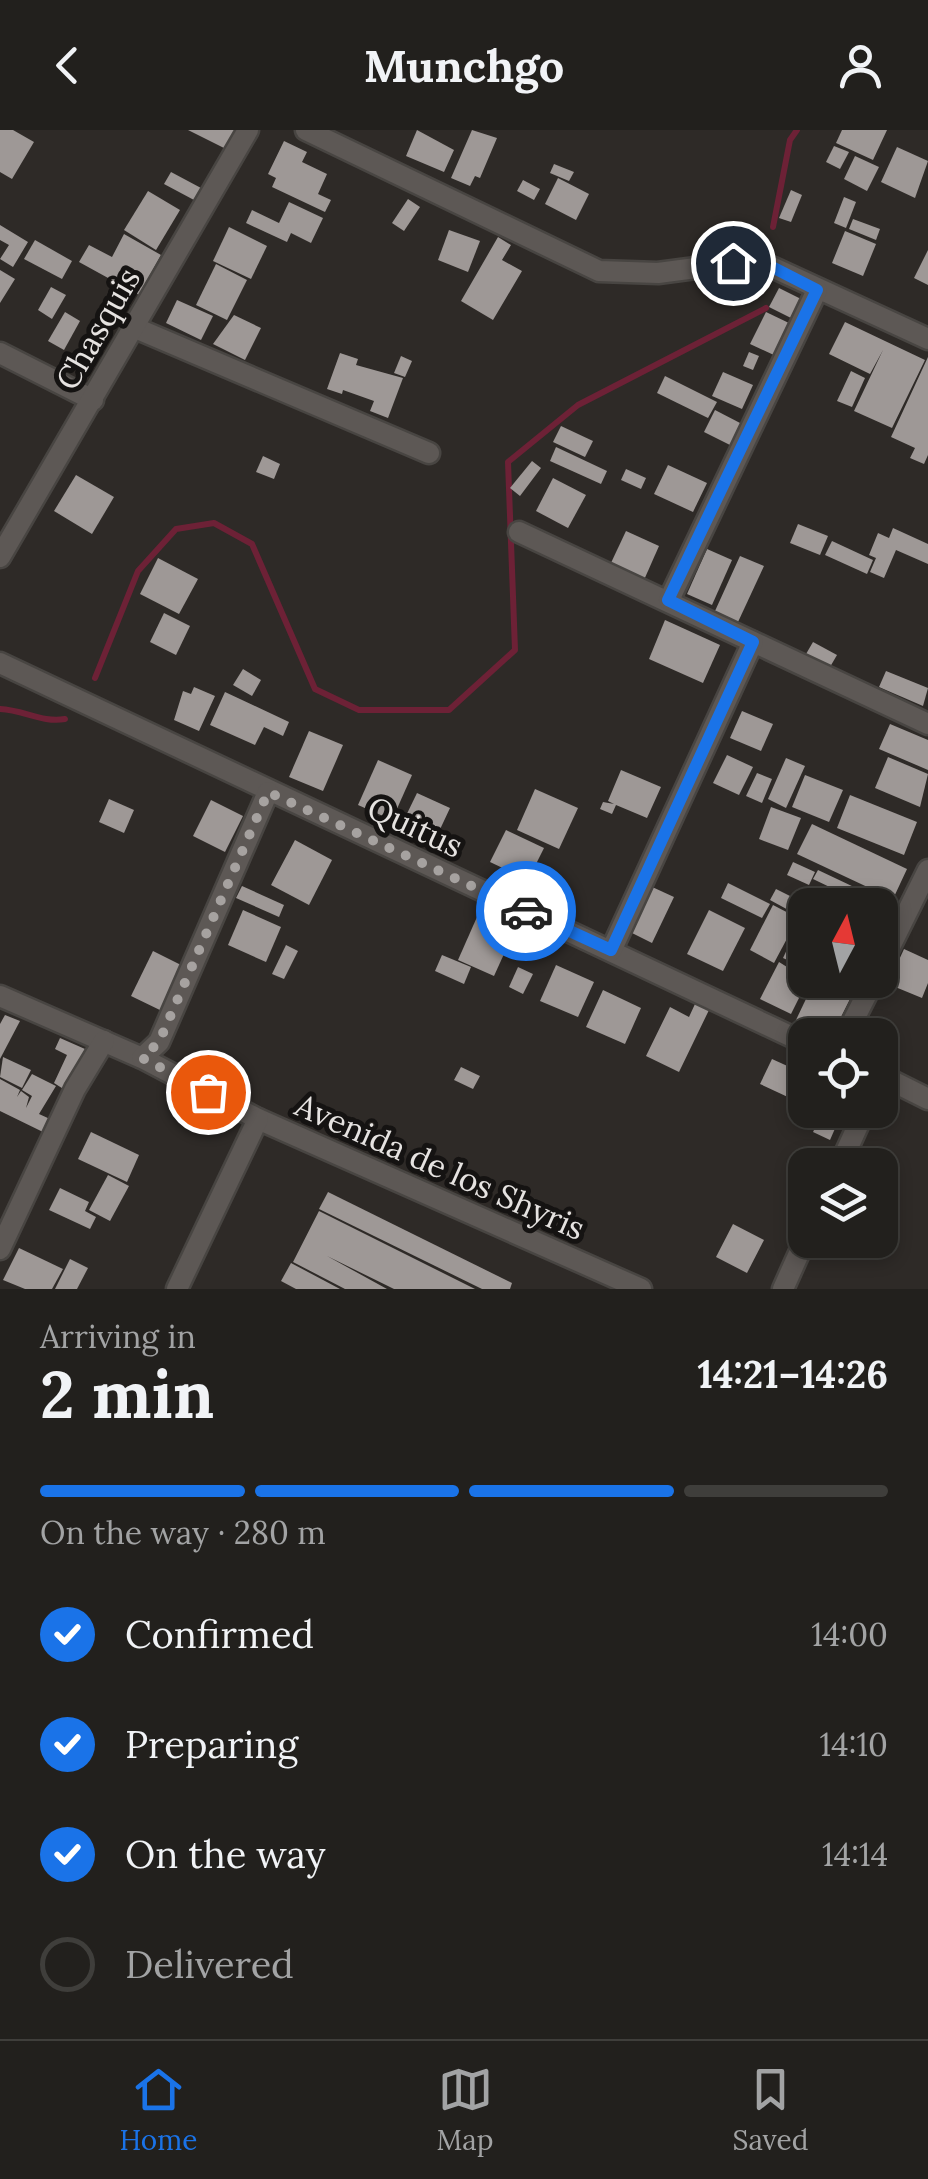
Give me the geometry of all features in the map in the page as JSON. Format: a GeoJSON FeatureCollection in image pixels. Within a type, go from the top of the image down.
{"type":"FeatureCollection","features":[{"type":"Feature","properties":{"kind":"street","name":"Chasquis"},"geometry":{"type":"LineString","coordinates":[[0,557],[248,130]]}},
{"type":"Feature","properties":{"kind":"street"},"geometry":{"type":"LineString","coordinates":[[306,130],[598,272],[658,273],[733,263],[774,268],[928,340]]}},
{"type":"Feature","properties":{"kind":"street"},"geometry":{"type":"LineString","coordinates":[[668,600],[817,290]]}},
{"type":"Feature","properties":{"kind":"street"},"geometry":{"type":"LineString","coordinates":[[133,327],[429,453]]}},
{"type":"Feature","properties":{"kind":"street"},"geometry":{"type":"LineString","coordinates":[[0,353],[93,400]]}},
{"type":"Feature","properties":{"kind":"street"},"geometry":{"type":"LineString","coordinates":[[519,532],[928,724]]}},
{"type":"Feature","properties":{"kind":"street"},"geometry":{"type":"LineString","coordinates":[[611,950],[753,642]]}},
{"type":"Feature","properties":{"kind":"street","name":"Quitus"},"geometry":{"type":"LineString","coordinates":[[0,662],[788,1035]]}},
{"type":"Feature","properties":{"kind":"street"},"geometry":{"type":"LineString","coordinates":[[142,1058],[159,1042],[268,792]]}},
{"type":"Feature","properties":{"kind":"street"},"geometry":{"type":"LineString","coordinates":[[898,931],[928,870]]}},
{"type":"Feature","properties":{"kind":"street","name":"Avenida de los Shyris"},"geometry":{"type":"LineString","coordinates":[[0,996],[142,1058],[258,1120],[640,1289]]}},
{"type":"Feature","properties":{"kind":"street"},"geometry":{"type":"LineString","coordinates":[[0,1249],[74,1089],[104,1041]]}},
{"type":"Feature","properties":{"kind":"street"},"geometry":{"type":"LineString","coordinates":[[898,1084],[928,1098]]}},
{"type":"Feature","properties":{"kind":"street"},"geometry":{"type":"LineString","coordinates":[[177,1289],[258,1120]]}},
{"type":"Feature","properties":{"kind":"street"},"geometry":{"type":"LineString","coordinates":[[783,1289],[797,1258]]}},
{"type":"Feature","properties":{"kind":"building"},"geometry":{"type":"Polygon","coordinates":[[[0,130],[13,130],[34,142],[12,179],[0,172],[0,130]]]}},
{"type":"Feature","properties":{"kind":"building"},"geometry":{"type":"Polygon","coordinates":[[[188,130],[235,130],[226,149],[188,130]]]}},
{"type":"Feature","properties":{"kind":"building"},"geometry":{"type":"Polygon","coordinates":[[[417,130],[454,150],[444,172],[406,156],[417,130]]]}},
{"type":"Feature","properties":{"kind":"building"},"geometry":{"type":"Polygon","coordinates":[[[472,130],[497,138],[480,178],[475,176],[470,186],[451,178],[472,130]]]}},
{"type":"Feature","properties":{"kind":"building"},"geometry":{"type":"Polygon","coordinates":[[[842,130],[887,130],[873,160],[836,143],[842,130]]]}},
{"type":"Feature","properties":{"kind":"building"},"geometry":{"type":"Polygon","coordinates":[[[284,141],[307,152],[302,162],[327,174],[318,194],[331,200],[325,212],[272,187],[276,178],[268,174],[284,141]]]}},
{"type":"Feature","properties":{"kind":"building"},"geometry":{"type":"Polygon","coordinates":[[[834,146],[849,152],[840,169],[826,162],[834,146]]]}},
{"type":"Feature","properties":{"kind":"building"},"geometry":{"type":"Polygon","coordinates":[[[897,147],[928,161],[915,198],[881,182],[897,147]]]}},
{"type":"Feature","properties":{"kind":"building"},"geometry":{"type":"Polygon","coordinates":[[[855,156],[879,167],[867,191],[844,179],[855,156]]]}},
{"type":"Feature","properties":{"kind":"building"},"geometry":{"type":"Polygon","coordinates":[[[554,164],[574,172],[569,181],[550,173],[554,164]]]}},
{"type":"Feature","properties":{"kind":"building"},"geometry":{"type":"Polygon","coordinates":[[[171,172],[201,188],[194,200],[164,184],[171,172]]]}},
{"type":"Feature","properties":{"kind":"building"},"geometry":{"type":"Polygon","coordinates":[[[558,178],[589,194],[576,220],[545,204],[558,178]]]}},
{"type":"Feature","properties":{"kind":"building"},"geometry":{"type":"Polygon","coordinates":[[[523,180],[540,189],[534,200],[517,191],[523,180]]]}},
{"type":"Feature","properties":{"kind":"building"},"geometry":{"type":"Polygon","coordinates":[[[791,190],[802,195],[791,222],[779,218],[791,190]]]}},
{"type":"Feature","properties":{"kind":"building"},"geometry":{"type":"Polygon","coordinates":[[[148,191],[180,210],[156,250],[124,230],[148,191]]]}},
{"type":"Feature","properties":{"kind":"building"},"geometry":{"type":"Polygon","coordinates":[[[844,197],[856,202],[846,228],[834,223],[844,197]]]}},
{"type":"Feature","properties":{"kind":"building"},"geometry":{"type":"Polygon","coordinates":[[[408,199],[420,207],[404,231],[392,223],[408,199]]]}},
{"type":"Feature","properties":{"kind":"building"},"geometry":{"type":"Polygon","coordinates":[[[289,202],[323,218],[311,243],[291,233],[287,242],[246,223],[252,210],[279,223],[289,202]]]}},
{"type":"Feature","properties":{"kind":"building"},"geometry":{"type":"Polygon","coordinates":[[[853,219],[880,229],[876,240],[849,229],[853,219]]]}},
{"type":"Feature","properties":{"kind":"building"},"geometry":{"type":"Polygon","coordinates":[[[0,225],[28,242],[13,267],[0,259],[9,245],[0,240],[0,225]]]}},
{"type":"Feature","properties":{"kind":"building"},"geometry":{"type":"Polygon","coordinates":[[[229,227],[267,246],[251,279],[213,261],[229,227]]]}},
{"type":"Feature","properties":{"kind":"building"},"geometry":{"type":"Polygon","coordinates":[[[449,230],[480,241],[468,272],[438,260],[449,230]]]}},
{"type":"Feature","properties":{"kind":"building"},"geometry":{"type":"Polygon","coordinates":[[[845,231],[876,244],[863,276],[832,263],[845,231]]]}},
{"type":"Feature","properties":{"kind":"building"},"geometry":{"type":"Polygon","coordinates":[[[124,234],[161,255],[139,295],[79,262],[89,245],[112,257],[124,234]]]}},
{"type":"Feature","properties":{"kind":"building"},"geometry":{"type":"Polygon","coordinates":[[[498,237],[511,245],[502,260],[522,271],[493,320],[461,301],[498,237]]]}},
{"type":"Feature","properties":{"kind":"building"},"geometry":{"type":"Polygon","coordinates":[[[35,240],[72,261],[62,279],[24,259],[35,240]]]}},
{"type":"Feature","properties":{"kind":"building"},"geometry":{"type":"Polygon","coordinates":[[[928,250],[928,285],[914,278],[928,250]]]}},
{"type":"Feature","properties":{"kind":"building"},"geometry":{"type":"Polygon","coordinates":[[[216,264],[247,280],[227,320],[196,305],[216,264]]]}},
{"type":"Feature","properties":{"kind":"building"},"geometry":{"type":"Polygon","coordinates":[[[0,270],[15,279],[0,303],[0,270]]]}},
{"type":"Feature","properties":{"kind":"building"},"geometry":{"type":"Polygon","coordinates":[[[51,287],[66,295],[52,319],[38,310],[51,287]]]}},
{"type":"Feature","properties":{"kind":"building"},"geometry":{"type":"Polygon","coordinates":[[[779,288],[801,299],[791,318],[769,307],[779,288]]]}},
{"type":"Feature","properties":{"kind":"building"},"geometry":{"type":"Polygon","coordinates":[[[177,300],[213,316],[201,340],[166,323],[177,300]]]}},
{"type":"Feature","properties":{"kind":"building"},"geometry":{"type":"Polygon","coordinates":[[[65,312],[80,321],[64,350],[48,341],[65,312]]]}},
{"type":"Feature","properties":{"kind":"building"},"geometry":{"type":"Polygon","coordinates":[[[766,312],[791,324],[776,356],[750,344],[766,312]]]}},
{"type":"Feature","properties":{"kind":"building"},"geometry":{"type":"Polygon","coordinates":[[[234,315],[261,328],[245,360],[213,344],[234,315]]]}},
{"type":"Feature","properties":{"kind":"building"},"geometry":{"type":"Polygon","coordinates":[[[845,322],[925,360],[892,428],[854,411],[883,350],[870,374],[829,354],[845,322]]]}},
{"type":"Feature","properties":{"kind":"building"},"geometry":{"type":"Polygon","coordinates":[[[749,352],[759,356],[753,370],[743,366],[749,352]]]}},
{"type":"Feature","properties":{"kind":"building"},"geometry":{"type":"Polygon","coordinates":[[[340,353],[358,359],[356,365],[403,378],[388,418],[370,411],[374,401],[327,389],[340,353]]]}},
{"type":"Feature","properties":{"kind":"building"},"geometry":{"type":"Polygon","coordinates":[[[401,356],[412,361],[405,377],[394,373],[401,356]]]}},
{"type":"Feature","properties":{"kind":"building"},"geometry":{"type":"Polygon","coordinates":[[[928,357],[928,455],[924,464],[910,458],[915,448],[891,437],[928,357]]]}},
{"type":"Feature","properties":{"kind":"building"},"geometry":{"type":"Polygon","coordinates":[[[851,371],[865,378],[852,407],[837,401],[851,371]]]}},
{"type":"Feature","properties":{"kind":"building"},"geometry":{"type":"Polygon","coordinates":[[[723,372],[753,385],[742,409],[712,396],[723,372]]]}},
{"type":"Feature","properties":{"kind":"building"},"geometry":{"type":"Polygon","coordinates":[[[665,376],[717,402],[708,418],[657,393],[665,376]]]}},
{"type":"Feature","properties":{"kind":"building"},"geometry":{"type":"Polygon","coordinates":[[[715,410],[742,424],[730,445],[704,432],[715,410]]]}},
{"type":"Feature","properties":{"kind":"building"},"geometry":{"type":"Polygon","coordinates":[[[561,426],[593,441],[585,457],[553,442],[561,426]]]}},
{"type":"Feature","properties":{"kind":"building"},"geometry":{"type":"Polygon","coordinates":[[[556,447],[607,471],[601,484],[550,461],[556,447]]]}},
{"type":"Feature","properties":{"kind":"building"},"geometry":{"type":"Polygon","coordinates":[[[263,456],[280,464],[274,479],[256,472],[263,456]]]}},
{"type":"Feature","properties":{"kind":"building"},"geometry":{"type":"Polygon","coordinates":[[[532,461],[541,468],[520,496],[510,488],[532,461]]]}},
{"type":"Feature","properties":{"kind":"building"},"geometry":{"type":"Polygon","coordinates":[[[668,465],[707,483],[693,512],[654,494],[668,465]]]}},
{"type":"Feature","properties":{"kind":"building"},"geometry":{"type":"Polygon","coordinates":[[[626,469],[646,478],[641,489],[621,480],[626,469]]]}},
{"type":"Feature","properties":{"kind":"building"},"geometry":{"type":"Polygon","coordinates":[[[76,475],[114,497],[92,534],[54,511],[76,475]]]}},
{"type":"Feature","properties":{"kind":"building"},"geometry":{"type":"Polygon","coordinates":[[[553,478],[586,495],[568,528],[536,511],[553,478]]]}},
{"type":"Feature","properties":{"kind":"building"},"geometry":{"type":"Polygon","coordinates":[[[798,524],[828,536],[820,555],[790,543],[798,524]]]}},
{"type":"Feature","properties":{"kind":"building"},"geometry":{"type":"Polygon","coordinates":[[[893,528],[928,544],[928,564],[896,550],[884,578],[870,572],[876,558],[869,555],[878,533],[889,538],[893,528]]]}},
{"type":"Feature","properties":{"kind":"building"},"geometry":{"type":"Polygon","coordinates":[[[626,531],[659,546],[644,580],[610,565],[626,531]]]}},
{"type":"Feature","properties":{"kind":"building"},"geometry":{"type":"Polygon","coordinates":[[[832,541],[873,560],[867,574],[825,555],[832,541]]]}},
{"type":"Feature","properties":{"kind":"building"},"geometry":{"type":"Polygon","coordinates":[[[707,549],[732,560],[712,605],[687,594],[707,549]]]}},
{"type":"Feature","properties":{"kind":"building"},"geometry":{"type":"Polygon","coordinates":[[[740,556],[764,566],[738,622],[715,611],[740,556]]]}},
{"type":"Feature","properties":{"kind":"building"},"geometry":{"type":"Polygon","coordinates":[[[158,558],[198,579],[179,614],[140,594],[158,558]]]}},
{"type":"Feature","properties":{"kind":"building"},"geometry":{"type":"Polygon","coordinates":[[[164,613],[190,626],[176,655],[150,642],[164,613]]]}},
{"type":"Feature","properties":{"kind":"building"},"geometry":{"type":"Polygon","coordinates":[[[665,620],[720,645],[703,683],[649,659],[665,620]]]}},
{"type":"Feature","properties":{"kind":"building"},"geometry":{"type":"Polygon","coordinates":[[[813,642],[837,655],[830,667],[806,654],[813,642]]]}},
{"type":"Feature","properties":{"kind":"building"},"geometry":{"type":"Polygon","coordinates":[[[243,669],[261,680],[252,696],[233,685],[243,669]]]}},
{"type":"Feature","properties":{"kind":"building"},"geometry":{"type":"Polygon","coordinates":[[[886,671],[928,688],[923,706],[879,687],[886,671]]]}},
{"type":"Feature","properties":{"kind":"building"},"geometry":{"type":"Polygon","coordinates":[[[194,687],[215,696],[199,731],[174,720],[183,691],[191,694],[194,687]]]}},
{"type":"Feature","properties":{"kind":"building"},"geometry":{"type":"Polygon","coordinates":[[[225,692],[289,722],[283,736],[264,727],[255,745],[210,725],[225,692]]]}},
{"type":"Feature","properties":{"kind":"building"},"geometry":{"type":"Polygon","coordinates":[[[742,711],[773,724],[761,751],[730,738],[742,711]]]}},
{"type":"Feature","properties":{"kind":"building"},"geometry":{"type":"Polygon","coordinates":[[[890,724],[928,740],[928,770],[879,749],[890,724]]]}},
{"type":"Feature","properties":{"kind":"building"},"geometry":{"type":"Polygon","coordinates":[[[309,731],[343,745],[323,791],[289,777],[309,731]]]}},
{"type":"Feature","properties":{"kind":"building"},"geometry":{"type":"Polygon","coordinates":[[[727,755],[753,767],[739,795],[713,783],[727,755]]]}},
{"type":"Feature","properties":{"kind":"building"},"geometry":{"type":"Polygon","coordinates":[[[888,757],[928,774],[920,807],[875,788],[888,757]]]}},
{"type":"Feature","properties":{"kind":"building"},"geometry":{"type":"Polygon","coordinates":[[[786,758],[805,766],[786,808],[768,799],[786,758]]]}},
{"type":"Feature","properties":{"kind":"building"},"geometry":{"type":"Polygon","coordinates":[[[378,760],[412,775],[392,820],[358,805],[378,760]]]}},
{"type":"Feature","properties":{"kind":"building"},"geometry":{"type":"Polygon","coordinates":[[[621,770],[661,787],[647,818],[616,805],[612,814],[600,809],[603,802],[614,804],[608,801],[621,770]]]}},
{"type":"Feature","properties":{"kind":"building"},"geometry":{"type":"Polygon","coordinates":[[[757,773],[772,779],[762,803],[746,796],[757,773]]]}},
{"type":"Feature","properties":{"kind":"building"},"geometry":{"type":"Polygon","coordinates":[[[805,775],[843,790],[829,822],[792,807],[805,775]]]}},
{"type":"Feature","properties":{"kind":"building"},"geometry":{"type":"Polygon","coordinates":[[[535,789],[578,808],[559,849],[517,830],[535,789]]]}},
{"type":"Feature","properties":{"kind":"building"},"geometry":{"type":"Polygon","coordinates":[[[417,793],[450,808],[435,840],[402,824],[417,793]]]}},
{"type":"Feature","properties":{"kind":"building"},"geometry":{"type":"Polygon","coordinates":[[[850,795],[917,822],[904,855],[837,828],[850,795]]]}},
{"type":"Feature","properties":{"kind":"building"},"geometry":{"type":"Polygon","coordinates":[[[109,799],[134,810],[124,833],[99,822],[109,799]]]}},
{"type":"Feature","properties":{"kind":"building"},"geometry":{"type":"Polygon","coordinates":[[[211,800],[243,816],[225,852],[193,836],[211,800]]]}},
{"type":"Feature","properties":{"kind":"building"},"geometry":{"type":"Polygon","coordinates":[[[771,807],[801,818],[788,850],[759,839],[771,807]]]}},
{"type":"Feature","properties":{"kind":"building"},"geometry":{"type":"Polygon","coordinates":[[[812,824],[907,869],[898,888],[870,888],[797,854],[812,824]]]}},
{"type":"Feature","properties":{"kind":"building"},"geometry":{"type":"Polygon","coordinates":[[[506,830],[544,848],[528,880],[490,862],[506,830]]]}},
{"type":"Feature","properties":{"kind":"building"},"geometry":{"type":"Polygon","coordinates":[[[295,840],[332,860],[309,905],[271,885],[295,840]]]}},
{"type":"Feature","properties":{"kind":"building"},"geometry":{"type":"Polygon","coordinates":[[[793,862],[815,872],[809,885],[787,875],[793,862]]]}},
{"type":"Feature","properties":{"kind":"building"},"geometry":{"type":"Polygon","coordinates":[[[818,870],[856,888],[832,888],[813,879],[818,870]]]}},
{"type":"Feature","properties":{"kind":"building"},"geometry":{"type":"Polygon","coordinates":[[[728,883],[770,904],[762,918],[721,898],[728,883]]]}},
{"type":"Feature","properties":{"kind":"building"},"geometry":{"type":"Polygon","coordinates":[[[242,886],[284,905],[279,917],[236,898],[242,886]]]}},
{"type":"Feature","properties":{"kind":"building"},"geometry":{"type":"Polygon","coordinates":[[[650,886],[674,897],[652,943],[628,931],[650,886]]]}},
{"type":"Feature","properties":{"kind":"building"},"geometry":{"type":"Polygon","coordinates":[[[776,889],[788,895],[788,910],[770,900],[776,889]]]}},
{"type":"Feature","properties":{"kind":"building"},"geometry":{"type":"Polygon","coordinates":[[[773,905],[788,913],[788,937],[774,963],[750,950],[773,905]]]}},
{"type":"Feature","properties":{"kind":"building"},"geometry":{"type":"Polygon","coordinates":[[[243,910],[281,927],[266,962],[228,945],[243,910]]]}},
{"type":"Feature","properties":{"kind":"building"},"geometry":{"type":"Polygon","coordinates":[[[709,910],[745,928],[723,971],[687,954],[709,910]]]}},
{"type":"Feature","properties":{"kind":"building"},"geometry":{"type":"Polygon","coordinates":[[[477,917],[513,934],[494,976],[458,960],[477,917]]]}},
{"type":"Feature","properties":{"kind":"building"},"geometry":{"type":"Polygon","coordinates":[[[286,945],[298,951],[284,979],[272,974],[286,945]]]}},
{"type":"Feature","properties":{"kind":"building"},"geometry":{"type":"Polygon","coordinates":[[[904,949],[928,960],[928,983],[922,998],[898,988],[898,962],[904,949]]]}},
{"type":"Feature","properties":{"kind":"building"},"geometry":{"type":"Polygon","coordinates":[[[153,951],[187,968],[164,1012],[131,996],[153,951]]]}},
{"type":"Feature","properties":{"kind":"building"},"geometry":{"type":"Polygon","coordinates":[[[442,955],[471,967],[464,984],[435,971],[442,955]]]}},
{"type":"Feature","properties":{"kind":"building"},"geometry":{"type":"Polygon","coordinates":[[[779,962],[788,968],[788,998],[799,998],[791,1014],[760,999],[779,962]]]}},
{"type":"Feature","properties":{"kind":"building"},"geometry":{"type":"Polygon","coordinates":[[[556,965],[594,982],[578,1017],[540,1001],[556,965]]]}},
{"type":"Feature","properties":{"kind":"building"},"geometry":{"type":"Polygon","coordinates":[[[518,967],[533,974],[523,994],[509,987],[518,967]]]}},
{"type":"Feature","properties":{"kind":"building"},"geometry":{"type":"Polygon","coordinates":[[[603,990],[641,1008],[625,1044],[586,1027],[603,990]]]}},
{"type":"Feature","properties":{"kind":"building"},"geometry":{"type":"Polygon","coordinates":[[[806,998],[850,998],[840,1018],[797,1018],[806,998]]]}},
{"type":"Feature","properties":{"kind":"building"},"geometry":{"type":"Polygon","coordinates":[[[695,1004],[709,1010],[679,1072],[646,1056],[670,1007],[689,1017],[695,1004]]]}},
{"type":"Feature","properties":{"kind":"building"},"geometry":{"type":"Polygon","coordinates":[[[5,1015],[20,1021],[0,1059],[0,1024],[5,1015]]]}},
{"type":"Feature","properties":{"kind":"building"},"geometry":{"type":"Polygon","coordinates":[[[60,1038],[85,1049],[65,1090],[54,1083],[67,1055],[55,1049],[60,1038]]]}},
{"type":"Feature","properties":{"kind":"building"},"geometry":{"type":"Polygon","coordinates":[[[3,1057],[31,1070],[22,1088],[0,1077],[3,1057]]]}},
{"type":"Feature","properties":{"kind":"building"},"geometry":{"type":"Polygon","coordinates":[[[772,1059],[788,1066],[788,1097],[760,1084],[772,1059]]]}},
{"type":"Feature","properties":{"kind":"building"},"geometry":{"type":"Polygon","coordinates":[[[461,1067],[480,1076],[473,1089],[454,1080],[461,1067]]]}},
{"type":"Feature","properties":{"kind":"building"},"geometry":{"type":"Polygon","coordinates":[[[32,1074],[56,1086],[39,1114],[50,1119],[43,1132],[0,1111],[0,1079],[20,1090],[17,1097],[21,1091],[29,1097],[26,1108],[32,1096],[22,1090],[32,1074]]]}},
{"type":"Feature","properties":{"kind":"building"},"geometry":{"type":"Polygon","coordinates":[[[815,1128],[835,1128],[830,1140],[813,1132],[815,1128]]]}},
{"type":"Feature","properties":{"kind":"building"},"geometry":{"type":"Polygon","coordinates":[[[91,1132],[139,1155],[127,1182],[78,1159],[91,1132]]]}},
{"type":"Feature","properties":{"kind":"building"},"geometry":{"type":"Polygon","coordinates":[[[108,1175],[129,1186],[110,1221],[89,1210],[108,1175]]]}},
{"type":"Feature","properties":{"kind":"building"},"geometry":{"type":"Polygon","coordinates":[[[60,1188],[89,1202],[85,1211],[96,1217],[90,1229],[49,1210],[60,1188]]]}},
{"type":"Feature","properties":{"kind":"building"},"geometry":{"type":"Polygon","coordinates":[[[328,1192],[512,1283],[510,1289],[482,1289],[319,1209],[328,1192]]]}},
{"type":"Feature","properties":{"kind":"building"},"geometry":{"type":"Polygon","coordinates":[[[319,1211],[475,1289],[394,1289],[327,1256],[387,1289],[345,1289],[293,1262],[319,1211]]]}},
{"type":"Feature","properties":{"kind":"building"},"geometry":{"type":"Polygon","coordinates":[[[733,1224],[764,1240],[747,1273],[716,1257],[733,1224]]]}},
{"type":"Feature","properties":{"kind":"building"},"geometry":{"type":"Polygon","coordinates":[[[19,1248],[63,1269],[52,1289],[25,1289],[3,1280],[19,1248]]]}},
{"type":"Feature","properties":{"kind":"building"},"geometry":{"type":"Polygon","coordinates":[[[70,1259],[88,1268],[77,1289],[55,1289],[70,1259]]]}},
{"type":"Feature","properties":{"kind":"building"},"geometry":{"type":"Polygon","coordinates":[[[291,1263],[340,1289],[296,1289],[281,1281],[291,1263]]]}},
{"type":"Feature","properties":{"kind":"waterway"},"geometry":{"type":"LineString","coordinates":[[773,227],[790,140],[797,130]]}},
{"type":"Feature","properties":{"kind":"waterway"},"geometry":{"type":"LineString","coordinates":[[95,678],[138,571],[176,529],[214,523],[252,544],[315,689],[359,710],[449,710],[515,650],[508,462],[578,405],[766,308]]}},
{"type":"Feature","properties":{"kind":"waterway"},"geometry":{"type":"LineString","coordinates":[[0,709],[65,719]]}},
{"type":"Feature","properties":{"kind":"way so far"},"geometry":{"type":"LineString","coordinates":[[208,1092],[142,1058],[159,1042],[268,792],[526,911]]}},
{"type":"Feature","properties":{"kind":"route"},"geometry":{"type":"LineString","coordinates":[[526,911],[611,950],[753,642],[668,600],[817,290],[774,268],[733,263]]}}]}
